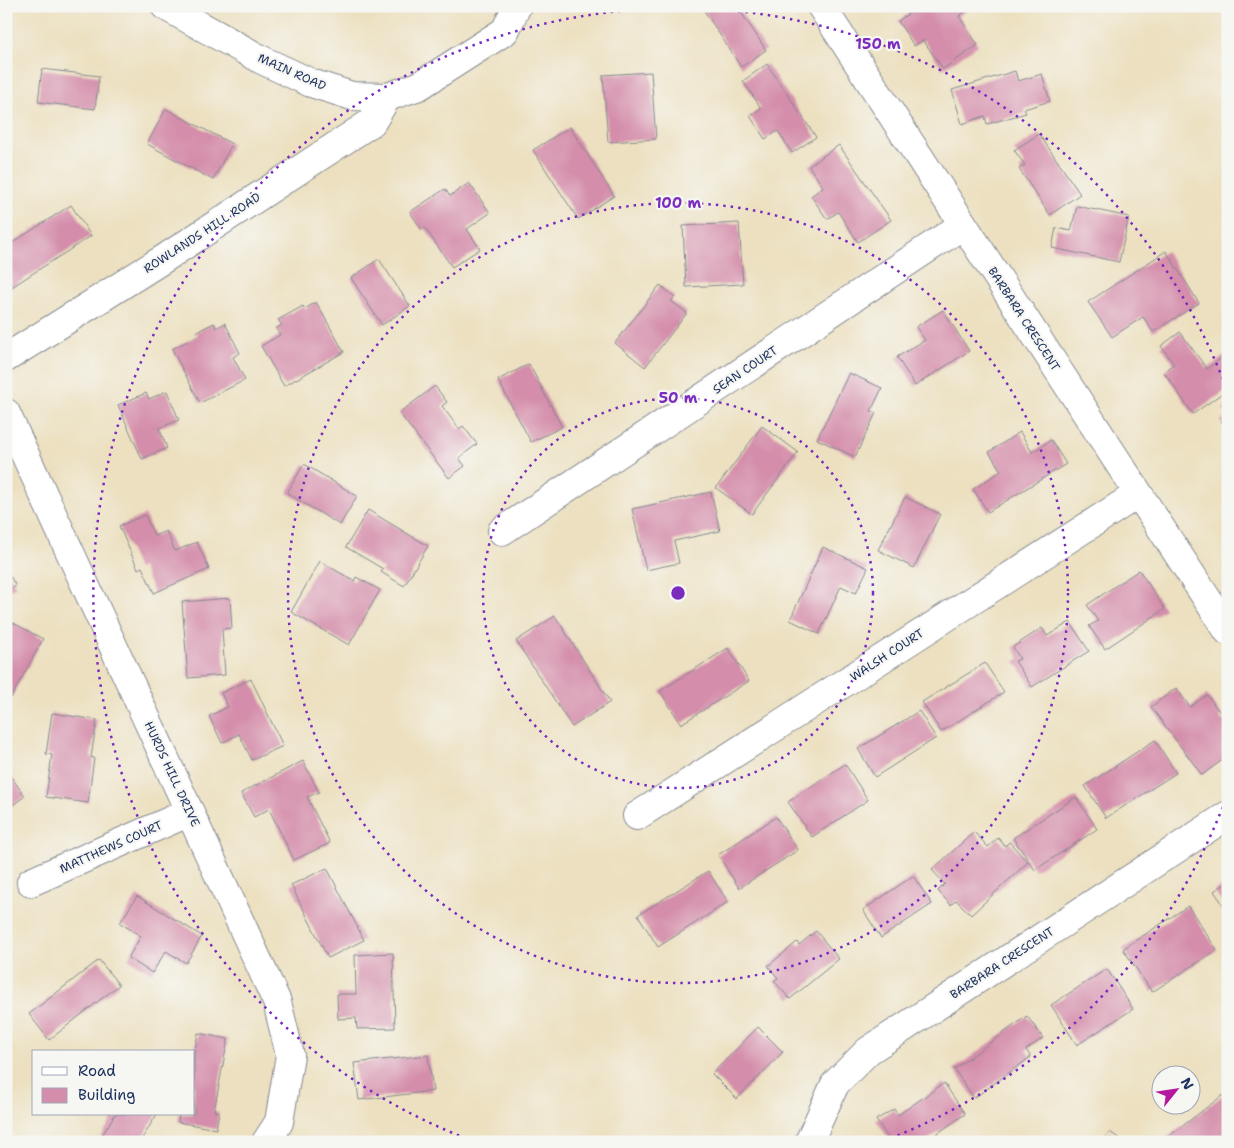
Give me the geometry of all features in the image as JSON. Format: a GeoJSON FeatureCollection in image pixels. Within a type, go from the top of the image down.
{"type":"FeatureCollection","features":[{"type":"Feature","properties":{"kind":"street","name":"MAIN ROAD"},"geometry":{"type":"LineString","coordinates":[[165,6],[262,60],[311,83],[352,96],[387,97],[419,86],[505,31],[517,6]]}},
{"type":"Feature","properties":{"kind":"street","name":"BARBARA CRESCENT"},"geometry":{"type":"LineString","coordinates":[[821,6],[1228,631]]}},
{"type":"Feature","properties":{"kind":"street","name":"ROWLANDS HILL ROAD"},"geometry":{"type":"LineString","coordinates":[[6,358],[165,258],[372,122],[387,97]]}},
{"type":"Feature","properties":{"kind":"street","name":"SEAN COURT"},"geometry":{"type":"LineString","coordinates":[[502,530],[963,225]]}},
{"type":"Feature","properties":{"kind":"street","name":"HURDS HILL DRIVE"},"geometry":{"type":"LineString","coordinates":[[6,413],[277,1002],[290,1056],[279,1122],[266,1142]]}},
{"type":"Feature","properties":{"kind":"street","name":"WALSH COURT"},"geometry":{"type":"LineString","coordinates":[[637,816],[1138,494]]}},
{"type":"Feature","properties":{"kind":"street","name":"MATTHEWS COURT"},"geometry":{"type":"LineString","coordinates":[[31,882],[190,812]]}},
{"type":"Feature","properties":{"kind":"street","name":"BARBARA CRESCENT"},"geometry":{"type":"LineString","coordinates":[[809,1142],[835,1084],[868,1051],[1228,815]]}},
{"type":"Feature","properties":{"kind":"building"},"geometry":{"type":"Polygon","coordinates":[[[701,6],[737,6],[766,50],[741,67],[701,6]]]}},
{"type":"Feature","properties":{"kind":"building"},"geometry":{"type":"Polygon","coordinates":[[[919,6],[974,6],[959,16],[978,45],[943,69],[923,40],[914,46],[898,21],[919,6]]]}},
{"type":"Feature","properties":{"kind":"building"},"geometry":{"type":"Polygon","coordinates":[[[767,64],[816,137],[792,153],[778,131],[765,139],[750,116],[761,108],[743,81],[767,64]]]}},
{"type":"Feature","properties":{"kind":"building"},"geometry":{"type":"Polygon","coordinates":[[[42,69],[99,76],[95,109],[38,102],[42,69]]]}},
{"type":"Feature","properties":{"kind":"building"},"geometry":{"type":"Polygon","coordinates":[[[1015,71],[1018,81],[1042,74],[1050,101],[1024,109],[1026,113],[987,124],[985,116],[962,124],[952,90],[1015,71]]]}},
{"type":"Feature","properties":{"kind":"building"},"geometry":{"type":"Polygon","coordinates":[[[651,72],[656,139],[608,142],[603,75],[651,72]]]}},
{"type":"Feature","properties":{"kind":"building"},"geometry":{"type":"Polygon","coordinates":[[[166,109],[232,144],[213,180],[147,144],[166,109]]]}},
{"type":"Feature","properties":{"kind":"building"},"geometry":{"type":"Polygon","coordinates":[[[570,127],[614,196],[578,219],[533,150],[570,127]]]}},
{"type":"Feature","properties":{"kind":"building"},"geometry":{"type":"Polygon","coordinates":[[[1039,134],[1080,194],[1050,215],[1019,169],[1025,165],[1014,150],[1039,134]]]}},
{"type":"Feature","properties":{"kind":"building"},"geometry":{"type":"Polygon","coordinates":[[[839,145],[891,220],[858,242],[838,212],[827,219],[811,196],[823,187],[809,166],[839,145]]]}},
{"type":"Feature","properties":{"kind":"building"},"geometry":{"type":"Polygon","coordinates":[[[469,183],[490,213],[467,229],[480,249],[452,267],[425,228],[422,230],[410,212],[445,189],[450,196],[469,183]]]}},
{"type":"Feature","properties":{"kind":"building"},"geometry":{"type":"Polygon","coordinates":[[[71,205],[91,236],[7,290],[6,247],[71,205]]]}},
{"type":"Feature","properties":{"kind":"building"},"geometry":{"type":"Polygon","coordinates":[[[1077,206],[1129,217],[1119,262],[1052,248],[1056,228],[1071,231],[1077,206]]]}},
{"type":"Feature","properties":{"kind":"building"},"geometry":{"type":"Polygon","coordinates":[[[739,223],[743,284],[686,287],[683,226],[739,223]]]}},
{"type":"Feature","properties":{"kind":"building"},"geometry":{"type":"Polygon","coordinates":[[[1166,251],[1199,303],[1153,332],[1143,317],[1112,337],[1088,302],[1166,251]]]}},
{"type":"Feature","properties":{"kind":"building"},"geometry":{"type":"Polygon","coordinates":[[[379,259],[410,306],[382,325],[351,278],[379,259]]]}},
{"type":"Feature","properties":{"kind":"building"},"geometry":{"type":"Polygon","coordinates":[[[660,285],[675,297],[671,301],[687,313],[645,367],[615,343],[660,285]]]}},
{"type":"Feature","properties":{"kind":"building"},"geometry":{"type":"Polygon","coordinates":[[[316,302],[344,352],[284,386],[261,346],[280,335],[276,329],[282,325],[278,320],[303,306],[305,309],[316,302]]]}},
{"type":"Feature","properties":{"kind":"building"},"geometry":{"type":"Polygon","coordinates":[[[943,310],[969,351],[915,386],[897,357],[925,340],[916,327],[943,310]]]}},
{"type":"Feature","properties":{"kind":"building"},"geometry":{"type":"Polygon","coordinates":[[[214,323],[216,328],[225,323],[240,353],[233,357],[245,380],[200,403],[172,349],[197,336],[196,332],[214,323]]]}},
{"type":"Feature","properties":{"kind":"building"},"geometry":{"type":"Polygon","coordinates":[[[1180,332],[1207,369],[1228,353],[1228,389],[1193,414],[1164,372],[1174,364],[1161,346],[1180,332]]]}},
{"type":"Feature","properties":{"kind":"building"},"geometry":{"type":"Polygon","coordinates":[[[529,364],[562,427],[531,442],[498,380],[529,364]]]}},
{"type":"Feature","properties":{"kind":"building"},"geometry":{"type":"Polygon","coordinates":[[[849,373],[882,388],[871,411],[876,413],[855,457],[817,439],[849,373]]]}},
{"type":"Feature","properties":{"kind":"building"},"geometry":{"type":"Polygon","coordinates":[[[435,386],[447,402],[442,406],[459,429],[463,426],[477,444],[459,458],[465,466],[449,478],[399,413],[435,386]]]}},
{"type":"Feature","properties":{"kind":"building"},"geometry":{"type":"Polygon","coordinates":[[[167,391],[179,420],[159,428],[167,448],[142,459],[118,405],[146,393],[149,399],[167,391]]]}},
{"type":"Feature","properties":{"kind":"building"},"geometry":{"type":"Polygon","coordinates":[[[1228,405],[1228,415],[1223,409],[1228,405]]]}},
{"type":"Feature","properties":{"kind":"building"},"geometry":{"type":"Polygon","coordinates":[[[1228,416],[1228,431],[1221,421],[1228,416]]]}},
{"type":"Feature","properties":{"kind":"building"},"geometry":{"type":"Polygon","coordinates":[[[762,426],[798,452],[752,514],[716,488],[762,426]]]}},
{"type":"Feature","properties":{"kind":"building"},"geometry":{"type":"Polygon","coordinates":[[[1020,432],[1032,452],[1051,440],[1066,464],[988,512],[973,489],[1001,471],[989,452],[1020,432]]]}},
{"type":"Feature","properties":{"kind":"building"},"geometry":{"type":"Polygon","coordinates":[[[304,464],[357,496],[340,525],[287,493],[304,464]]]}},
{"type":"Feature","properties":{"kind":"building"},"geometry":{"type":"Polygon","coordinates":[[[711,492],[720,531],[674,541],[679,563],[646,570],[632,509],[711,492]]]}},
{"type":"Feature","properties":{"kind":"building"},"geometry":{"type":"Polygon","coordinates":[[[905,497],[940,514],[914,568],[878,550],[905,497]]]}},
{"type":"Feature","properties":{"kind":"building"},"geometry":{"type":"Polygon","coordinates":[[[368,510],[428,546],[404,586],[381,572],[383,569],[346,547],[368,510]]]}},
{"type":"Feature","properties":{"kind":"building"},"geometry":{"type":"Polygon","coordinates":[[[145,515],[154,536],[166,531],[175,551],[197,542],[209,569],[154,593],[142,567],[138,569],[119,526],[145,515]]]}},
{"type":"Feature","properties":{"kind":"building"},"geometry":{"type":"Polygon","coordinates":[[[823,547],[868,568],[856,593],[841,586],[819,634],[790,620],[823,547]]]}},
{"type":"Feature","properties":{"kind":"building"},"geometry":{"type":"Polygon","coordinates":[[[320,561],[354,581],[356,577],[380,590],[349,645],[291,612],[320,561]]]}},
{"type":"Feature","properties":{"kind":"building"},"geometry":{"type":"Polygon","coordinates":[[[6,570],[16,586],[6,592],[6,570]]]}},
{"type":"Feature","properties":{"kind":"building"},"geometry":{"type":"Polygon","coordinates":[[[1139,570],[1165,609],[1105,649],[1089,626],[1098,621],[1087,605],[1139,570]]]}},
{"type":"Feature","properties":{"kind":"building"},"geometry":{"type":"Polygon","coordinates":[[[230,598],[232,628],[222,629],[225,675],[188,678],[182,602],[230,598]]]}},
{"type":"Feature","properties":{"kind":"building"},"geometry":{"type":"Polygon","coordinates":[[[555,616],[610,702],[572,727],[516,641],[555,616]]]}},
{"type":"Feature","properties":{"kind":"building"},"geometry":{"type":"Polygon","coordinates":[[[10,621],[43,639],[11,698],[6,696],[6,628],[10,621]]]}},
{"type":"Feature","properties":{"kind":"building"},"geometry":{"type":"Polygon","coordinates":[[[1070,622],[1089,651],[1032,687],[1015,661],[1020,659],[1013,647],[1042,628],[1047,636],[1070,622]]]}},
{"type":"Feature","properties":{"kind":"building"},"geometry":{"type":"Polygon","coordinates":[[[728,648],[749,681],[681,724],[660,691],[728,648]]]}},
{"type":"Feature","properties":{"kind":"building"},"geometry":{"type":"Polygon","coordinates":[[[985,663],[1004,692],[941,732],[922,702],[985,663]]]}},
{"type":"Feature","properties":{"kind":"building"},"geometry":{"type":"Polygon","coordinates":[[[251,679],[283,746],[252,760],[239,734],[222,743],[209,716],[228,707],[221,693],[251,679]]]}},
{"type":"Feature","properties":{"kind":"building"},"geometry":{"type":"Polygon","coordinates":[[[1176,688],[1190,707],[1207,695],[1222,715],[1219,716],[1224,722],[1228,719],[1228,756],[1202,775],[1151,707],[1176,688]]]}},
{"type":"Feature","properties":{"kind":"building"},"geometry":{"type":"Polygon","coordinates":[[[919,711],[936,738],[875,777],[858,749],[919,711]]]}},
{"type":"Feature","properties":{"kind":"building"},"geometry":{"type":"Polygon","coordinates":[[[52,713],[97,720],[91,757],[94,758],[88,803],[46,797],[52,755],[46,754],[52,713]]]}},
{"type":"Feature","properties":{"kind":"building"},"geometry":{"type":"Polygon","coordinates":[[[1155,740],[1176,773],[1106,818],[1085,786],[1155,740]]]}},
{"type":"Feature","properties":{"kind":"building"},"geometry":{"type":"Polygon","coordinates":[[[303,761],[319,792],[307,797],[330,843],[294,860],[269,809],[254,817],[241,793],[303,761]]]}},
{"type":"Feature","properties":{"kind":"building"},"geometry":{"type":"Polygon","coordinates":[[[845,764],[868,800],[812,837],[788,802],[845,764]]]}},
{"type":"Feature","properties":{"kind":"building"},"geometry":{"type":"Polygon","coordinates":[[[6,770],[25,796],[6,810],[6,770]]]}},
{"type":"Feature","properties":{"kind":"building"},"geometry":{"type":"Polygon","coordinates":[[[1076,797],[1097,829],[1035,870],[1013,838],[1076,797]]]}},
{"type":"Feature","properties":{"kind":"building"},"geometry":{"type":"Polygon","coordinates":[[[776,817],[798,850],[739,888],[718,855],[776,817]]]}},
{"type":"Feature","properties":{"kind":"building"},"geometry":{"type":"Polygon","coordinates":[[[974,832],[988,847],[998,838],[1005,846],[1009,842],[1028,862],[971,915],[956,900],[951,905],[938,891],[945,884],[932,870],[974,832]]]}},
{"type":"Feature","properties":{"kind":"building"},"geometry":{"type":"Polygon","coordinates":[[[327,868],[364,940],[328,958],[291,885],[327,868]]]}},
{"type":"Feature","properties":{"kind":"building"},"geometry":{"type":"Polygon","coordinates":[[[708,871],[728,902],[658,947],[638,915],[708,871]]]}},
{"type":"Feature","properties":{"kind":"building"},"geometry":{"type":"Polygon","coordinates":[[[913,876],[932,904],[881,938],[863,910],[913,876]]]}},
{"type":"Feature","properties":{"kind":"building"},"geometry":{"type":"Polygon","coordinates":[[[1228,882],[1228,912],[1214,891],[1228,882]]]}},
{"type":"Feature","properties":{"kind":"building"},"geometry":{"type":"Polygon","coordinates":[[[137,896],[202,936],[186,963],[166,951],[152,973],[128,958],[141,936],[120,923],[137,896]]]}},
{"type":"Feature","properties":{"kind":"building"},"geometry":{"type":"Polygon","coordinates":[[[1188,906],[1217,950],[1152,992],[1123,949],[1188,906]]]}},
{"type":"Feature","properties":{"kind":"building"},"geometry":{"type":"Polygon","coordinates":[[[816,931],[839,959],[790,999],[774,981],[778,978],[768,966],[797,942],[799,945],[816,931]]]}},
{"type":"Feature","properties":{"kind":"building"},"geometry":{"type":"Polygon","coordinates":[[[393,953],[395,1028],[357,1029],[356,1018],[338,1019],[337,994],[356,994],[355,955],[393,953]]]}},
{"type":"Feature","properties":{"kind":"building"},"geometry":{"type":"Polygon","coordinates":[[[99,960],[119,985],[49,1040],[29,1014],[99,960]]]}},
{"type":"Feature","properties":{"kind":"building"},"geometry":{"type":"Polygon","coordinates":[[[1107,969],[1133,1009],[1077,1045],[1051,1005],[1107,969]]]}},
{"type":"Feature","properties":{"kind":"building"},"geometry":{"type":"Polygon","coordinates":[[[1027,1016],[1043,1038],[1026,1050],[1031,1057],[974,1098],[954,1069],[1027,1016]]]}},
{"type":"Feature","properties":{"kind":"building"},"geometry":{"type":"Polygon","coordinates":[[[758,1027],[783,1052],[737,1099],[712,1074],[758,1027]]]}},
{"type":"Feature","properties":{"kind":"building"},"geometry":{"type":"Polygon","coordinates":[[[198,1033],[228,1039],[214,1111],[219,1112],[216,1129],[178,1122],[179,1116],[195,1116],[195,1050],[198,1033]]]}},
{"type":"Feature","properties":{"kind":"building"},"geometry":{"type":"Polygon","coordinates":[[[428,1055],[433,1091],[359,1100],[354,1063],[428,1055]]]}},
{"type":"Feature","properties":{"kind":"building"},"geometry":{"type":"Polygon","coordinates":[[[944,1083],[965,1114],[925,1142],[891,1142],[876,1120],[894,1109],[898,1115],[944,1083]]]}},
{"type":"Feature","properties":{"kind":"building"},"geometry":{"type":"Polygon","coordinates":[[[1223,1095],[1228,1101],[1228,1142],[1166,1142],[1164,1140],[1195,1116],[1202,1116],[1202,1111],[1223,1095]]]}},
{"type":"Feature","properties":{"kind":"building"},"geometry":{"type":"Polygon","coordinates":[[[114,1116],[156,1116],[140,1142],[98,1142],[114,1116]]]}},
{"type":"Feature","properties":{"kind":"building"},"geometry":{"type":"Polygon","coordinates":[[[1110,1132],[1124,1142],[1103,1142],[1110,1132]]]}}]}
